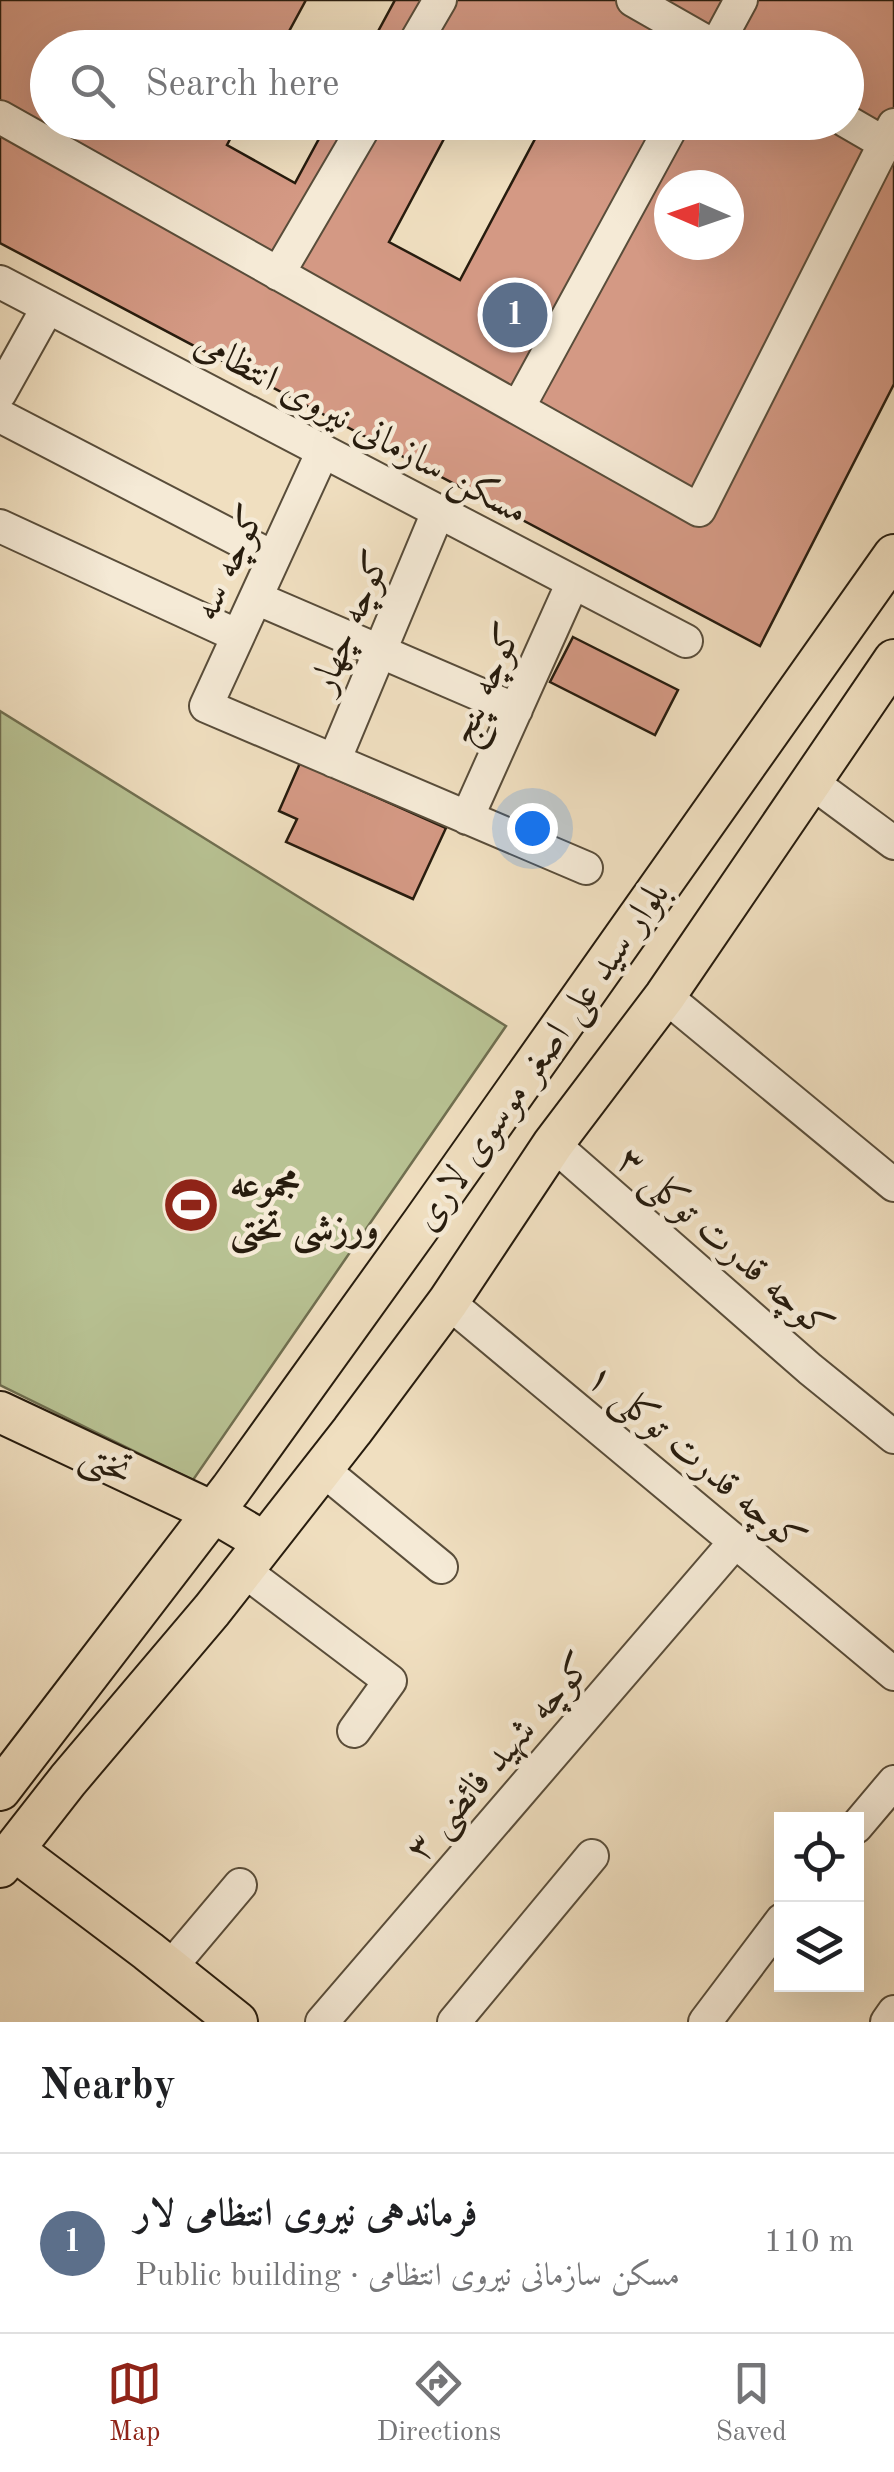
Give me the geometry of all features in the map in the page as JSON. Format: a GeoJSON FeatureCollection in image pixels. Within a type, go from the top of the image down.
{"type":"FeatureCollection","features":[{"type":"Feature","properties":{"kind":"main road","name":"بلوار سید علی اصغر موسوی لاری"},"geometry":{"type":"LineString","coordinates":[[0,1790],[213,1512],[423,1222],[894,555]]}},
{"type":"Feature","properties":{"kind":"main road","name":"بلوار سید علی اصغر موسوی لاری"},"geometry":{"type":"LineString","coordinates":[[7,1858],[212,1610],[448,1302],[553,1144],[665,996],[894,660]]}},
{"type":"Feature","properties":{"kind":"main road","name":"تختی"},"geometry":{"type":"LineString","coordinates":[[0,1412],[213,1512],[254,1556]]}},
{"type":"Feature","properties":{"kind":"main road"},"geometry":{"type":"LineString","coordinates":[[7,1858],[170,1968],[237,2022]]}},
{"type":"Feature","properties":{"kind":"street"},"geometry":{"type":"LineString","coordinates":[[422,30],[440,0]]}},
{"type":"Feature","properties":{"kind":"street"},"geometry":{"type":"LineString","coordinates":[[633,0],[686,30]]}},
{"type":"Feature","properties":{"kind":"street"},"geometry":{"type":"LineString","coordinates":[[725,30],[740,0]]}},
{"type":"Feature","properties":{"kind":"street"},"geometry":{"type":"LineString","coordinates":[[0,117],[30,134]]}},
{"type":"Feature","properties":{"kind":"street"},"geometry":{"type":"LineString","coordinates":[[41,140],[698,510],[889,134],[864,126]]}},
{"type":"Feature","properties":{"kind":"street"},"geometry":{"type":"LineString","coordinates":[[278,274],[356,140]]}},
{"type":"Feature","properties":{"kind":"street"},"geometry":{"type":"LineString","coordinates":[[518,408],[664,140]]}},
{"type":"Feature","properties":{"kind":"street","name":"مسکن سازمانی نیروی انتظامی"},"geometry":{"type":"LineString","coordinates":[[0,282],[686,642]]}},
{"type":"Feature","properties":{"kind":"street"},"geometry":{"type":"LineString","coordinates":[[0,393],[48,307]]}},
{"type":"Feature","properties":{"kind":"street"},"geometry":{"type":"LineString","coordinates":[[0,416],[274,558]]}},
{"type":"Feature","properties":{"kind":"street","name":"کوچه سه"},"geometry":{"type":"LineString","coordinates":[[323,451],[206,706],[334,761]]}},
{"type":"Feature","properties":{"kind":"street","name":"کوچه چهار"},"geometry":{"type":"LineString","coordinates":[[334,761],[438,512]]}},
{"type":"Feature","properties":{"kind":"street"},"geometry":{"type":"LineString","coordinates":[[0,526],[238,636]]}},
{"type":"Feature","properties":{"kind":"street","name":"کوچه پنج"},"geometry":{"type":"LineString","coordinates":[[467,818],[573,582]]}},
{"type":"Feature","properties":{"kind":"street"},"geometry":{"type":"LineString","coordinates":[[256,598],[516,710]]}},
{"type":"Feature","properties":{"kind":"street"},"geometry":{"type":"LineString","coordinates":[[334,761],[586,868]]}},
{"type":"Feature","properties":{"kind":"street"},"geometry":{"type":"LineString","coordinates":[[810,781],[894,843]]}},
{"type":"Feature","properties":{"kind":"street"},"geometry":{"type":"LineString","coordinates":[[665,996],[894,1185]]}},
{"type":"Feature","properties":{"kind":"street","name":"کوچه قدرت توکلی ۳"},"geometry":{"type":"LineString","coordinates":[[553,1144],[810,1369],[894,1437]]}},
{"type":"Feature","properties":{"kind":"street","name":"کوچه قدرت توکلی ۱"},"geometry":{"type":"LineString","coordinates":[[448,1302],[894,1674]]}},
{"type":"Feature","properties":{"kind":"street"},"geometry":{"type":"LineString","coordinates":[[322,1469],[441,1567]]}},
{"type":"Feature","properties":{"kind":"street","name":"کوچه شهید فائضی ۳"},"geometry":{"type":"LineString","coordinates":[[322,2022],[735,1542]]}},
{"type":"Feature","properties":{"kind":"street"},"geometry":{"type":"LineString","coordinates":[[254,1556],[390,1681],[354,1731]]}},
{"type":"Feature","properties":{"kind":"street"},"geometry":{"type":"LineString","coordinates":[[864,1818],[894,1782]]}},
{"type":"Feature","properties":{"kind":"street"},"geometry":{"type":"LineString","coordinates":[[454,2022],[592,1856]]}},
{"type":"Feature","properties":{"kind":"street"},"geometry":{"type":"LineString","coordinates":[[170,1968],[240,1885]]}},
{"type":"Feature","properties":{"kind":"street"},"geometry":{"type":"LineString","coordinates":[[706,2022],[774,1931]]}},
{"type":"Feature","properties":{"kind":"street"},"geometry":{"type":"LineString","coordinates":[[887,2022],[894,2012]]}},
{"type":"Feature","properties":{"kind":"green space","name":"مجموعه ورزشی تختی"},"geometry":{"type":"Polygon","coordinates":[[[0,711],[506,1026],[193,1480],[0,1385],[0,711]]]}},
{"type":"Feature","properties":{"kind":"building"},"geometry":{"type":"Polygon","coordinates":[[[0,0],[894,0],[894,384],[760,646],[0,243],[0,0]]]}},
{"type":"Feature","properties":{"kind":"building"},"geometry":{"type":"Polygon","coordinates":[[[306,0],[395,0],[379,30],[290,30],[306,0]]]}},
{"type":"Feature","properties":{"kind":"building"},"geometry":{"type":"Polygon","coordinates":[[[230,140],[318,140],[295,183],[227,145],[230,140]]]}},
{"type":"Feature","properties":{"kind":"building"},"geometry":{"type":"Polygon","coordinates":[[[443,140],[534,140],[460,280],[389,242],[443,140]]]}},
{"type":"Feature","properties":{"kind":"building"},"geometry":{"type":"Polygon","coordinates":[[[573,637],[678,690],[655,735],[550,682],[573,637]]]}},
{"type":"Feature","properties":{"kind":"building"},"geometry":{"type":"Polygon","coordinates":[[[300,763],[446,828],[413,899],[286,842],[297,819],[279,811],[300,763]]]}},
{"type":"Feature","properties":{"kind":"place","name":"فرماندهی نیروی انتظامی لار"},"geometry":{"type":"Point","coordinates":[515,315]}},
{"type":"Feature","properties":{"kind":"place","name":"مجموعه ورزشی تختی"},"geometry":{"type":"Point","coordinates":[191,1205]}}]}
